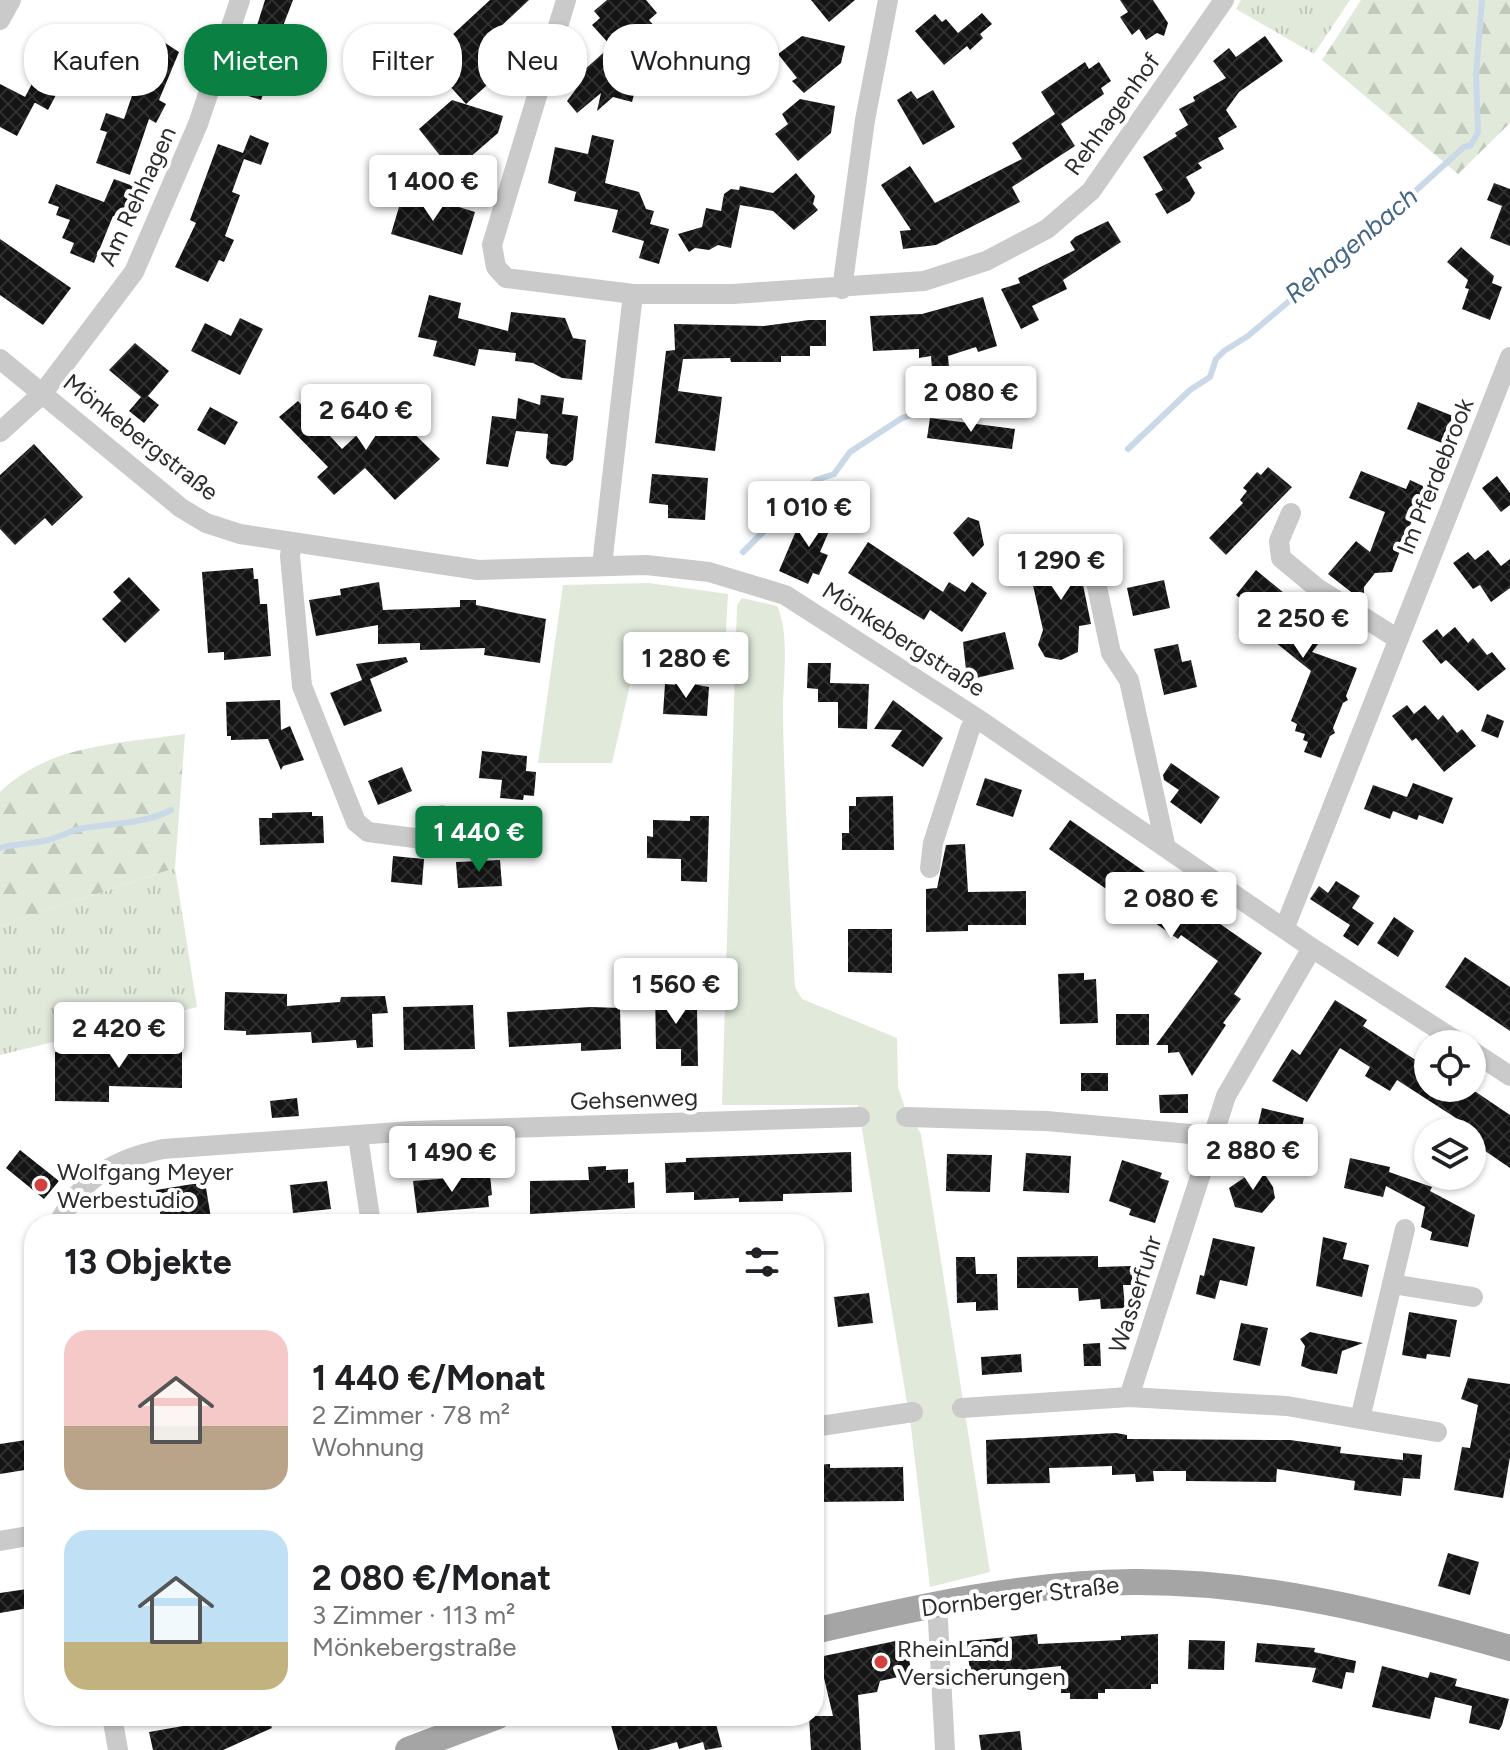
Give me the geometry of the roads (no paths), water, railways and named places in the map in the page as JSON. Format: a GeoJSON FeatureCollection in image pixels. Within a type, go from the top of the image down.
{"type":"FeatureCollection","features":[{"type":"Feature","properties":{"kind":"main road","name":"Dornberger Straße"},"geometry":{"type":"LineString","coordinates":[[824,1629],[937,1603],[1084,1584],[1215,1585],[1259,1589],[1345,1606],[1510,1648]]}},
{"type":"Feature","properties":{"kind":"main road"},"geometry":{"type":"LineString","coordinates":[[412,1749],[468,1726]]}},
{"type":"Feature","properties":{"kind":"street"},"geometry":{"type":"LineString","coordinates":[[0,20],[11,0]]}},
{"type":"Feature","properties":{"kind":"street","name":"Am Rehhagen"},"geometry":{"type":"LineString","coordinates":[[0,432],[42,394],[134,272],[198,124],[240,0]]}},
{"type":"Feature","properties":{"kind":"street","name":"Rehhagenhof"},"geometry":{"type":"LineString","coordinates":[[566,0],[492,245],[496,267],[506,278],[633,294],[842,289],[924,281],[986,261],[1047,229],[1091,191],[1224,0]]}},
{"type":"Feature","properties":{"kind":"street"},"geometry":{"type":"LineString","coordinates":[[842,289],[865,120],[888,0]]}},
{"type":"Feature","properties":{"kind":"street"},"geometry":{"type":"LineString","coordinates":[[602,565],[633,294]]}},
{"type":"Feature","properties":{"kind":"street","name":"Im Pferdebrook"},"geometry":{"type":"LineString","coordinates":[[1285,927],[1510,357]]}},
{"type":"Feature","properties":{"kind":"street","name":"Mönkebergstraße"},"geometry":{"type":"LineString","coordinates":[[0,359],[181,508],[206,523],[240,534],[478,570],[646,565],[709,572],[785,595],[978,719],[1165,844],[1312,948],[1439,1030]]}},
{"type":"Feature","properties":{"kind":"street"},"geometry":{"type":"LineString","coordinates":[[1291,513],[1279,541],[1281,558],[1317,588],[1398,639]]}},
{"type":"Feature","properties":{"kind":"street"},"geometry":{"type":"LineString","coordinates":[[292,543],[290,556],[302,686],[356,822],[368,832],[430,840],[441,832],[442,815]]}},
{"type":"Feature","properties":{"kind":"street"},"geometry":{"type":"LineString","coordinates":[[1093,568],[1111,653],[1129,680],[1165,844]]}},
{"type":"Feature","properties":{"kind":"street"},"geometry":{"type":"LineString","coordinates":[[930,868],[933,843],[970,729],[978,719]]}},
{"type":"Feature","properties":{"kind":"street","name":"Wasserfuhr"},"geometry":{"type":"LineString","coordinates":[[1129,1397],[1226,1096],[1312,948]]}},
{"type":"Feature","properties":{"kind":"street"},"geometry":{"type":"LineString","coordinates":[[1486,1060],[1510,1076]]}},
{"type":"Feature","properties":{"kind":"street","name":"Gehsenweg"},"geometry":{"type":"LineString","coordinates":[[65,1214],[82,1188],[101,1170],[131,1155],[210,1144],[247,1140],[267,1144],[412,1131],[860,1117]]}},
{"type":"Feature","properties":{"kind":"street"},"geometry":{"type":"LineString","coordinates":[[906,1117],[1046,1121],[1213,1136]]}},
{"type":"Feature","properties":{"kind":"street"},"geometry":{"type":"LineString","coordinates":[[358,1137],[370,1214]]}},
{"type":"Feature","properties":{"kind":"street"},"geometry":{"type":"LineString","coordinates":[[1360,1419],[1405,1229]]}},
{"type":"Feature","properties":{"kind":"street"},"geometry":{"type":"LineString","coordinates":[[1392,1284],[1473,1297]]}},
{"type":"Feature","properties":{"kind":"street"},"geometry":{"type":"LineString","coordinates":[[962,1408],[1129,1397],[1287,1406],[1437,1432]]}},
{"type":"Feature","properties":{"kind":"street"},"geometry":{"type":"LineString","coordinates":[[824,1425],[913,1412]]}},
{"type":"Feature","properties":{"kind":"street"},"geometry":{"type":"LineString","coordinates":[[0,1541],[24,1537]]}},
{"type":"Feature","properties":{"kind":"street"},"geometry":{"type":"LineString","coordinates":[[937,1603],[945,1750]]}},
{"type":"Feature","properties":{"kind":"street"},"geometry":{"type":"LineString","coordinates":[[114,1726],[118,1750]]}},
{"type":"Feature","properties":{"kind":"waterway","name":"Rehagenbach"},"geometry":{"type":"LineString","coordinates":[[1128,449],[1190,390],[1210,377],[1216,359],[1224,351],[1248,336],[1464,147],[1471,145],[1478,132],[1476,74],[1482,0]]}},
{"type":"Feature","properties":{"kind":"waterway","name":"Rehagenbach"},"geometry":{"type":"LineString","coordinates":[[743,552],[816,480],[834,474],[850,452],[902,418],[927,410]]}},
{"type":"Feature","properties":{"kind":"waterway","name":"Rehagenbach"},"geometry":{"type":"LineString","coordinates":[[0,848],[48,840],[84,828],[140,821],[171,810]]}},
{"type":"Feature","properties":{"kind":"place","name":"Wolfgang Meyer Werbestudio"},"geometry":{"type":"Point","coordinates":[41,1185]}},
{"type":"Feature","properties":{"kind":"place","name":"RheinLand Versicherungen"},"geometry":{"type":"Point","coordinates":[881,1662]}}]}
